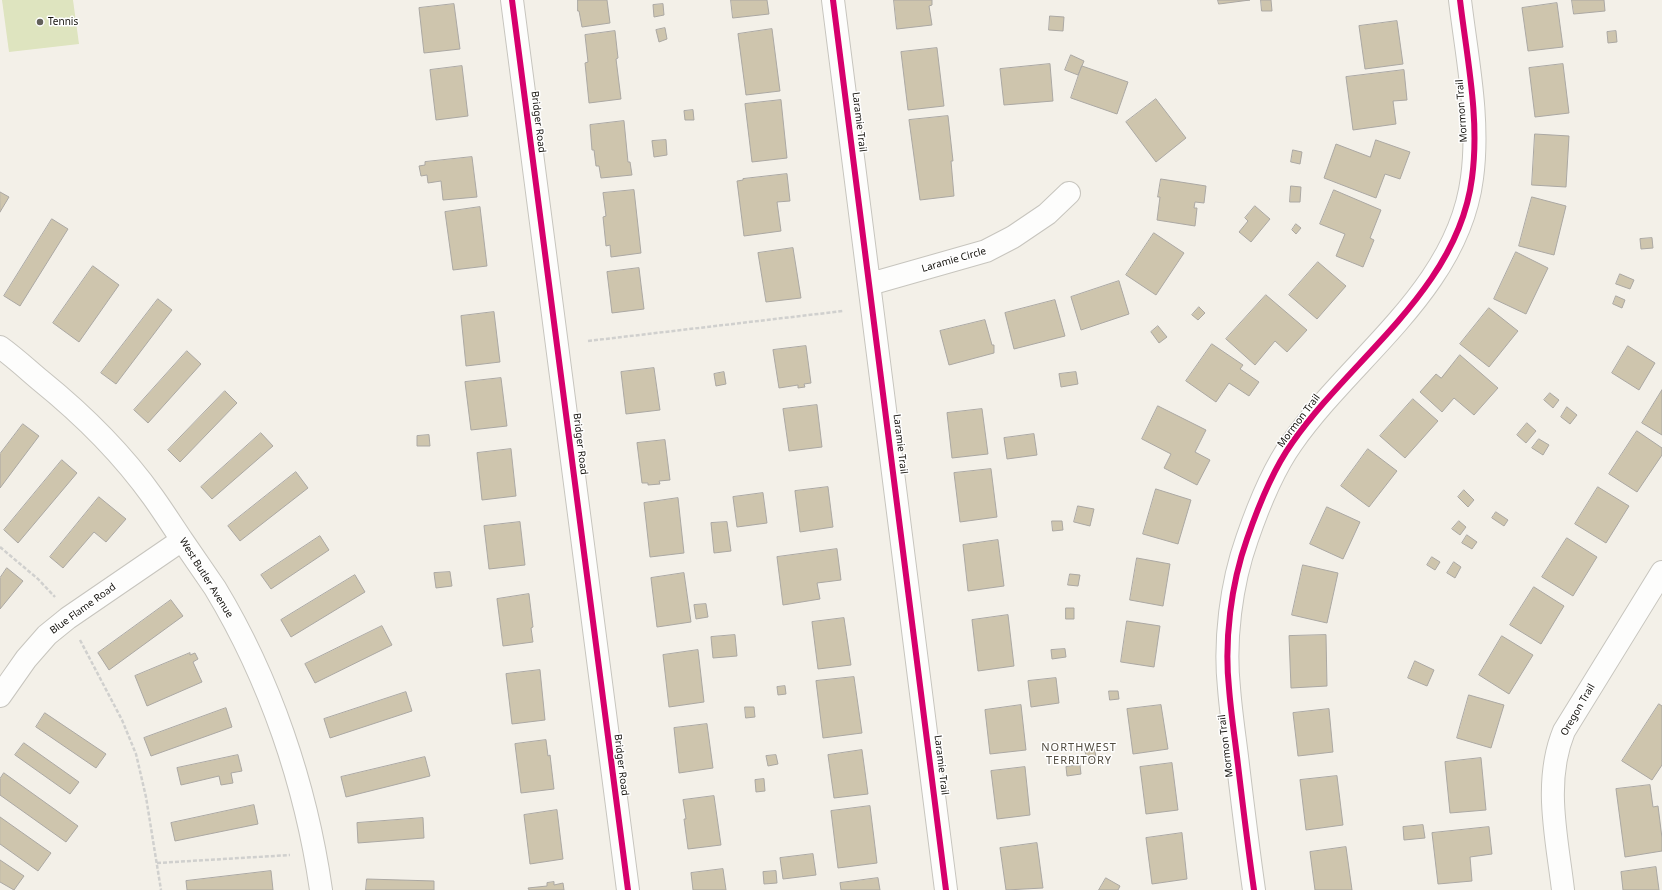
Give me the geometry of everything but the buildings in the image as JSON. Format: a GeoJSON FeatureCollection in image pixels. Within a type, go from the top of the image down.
{"type":"FeatureCollection","features":[{"type":"Feature","properties":{"kind":"street","name":"Bridger Road"},"geometry":{"type":"LineString","coordinates":[[512,0],[628,890]]}},
{"type":"Feature","properties":{"kind":"street","name":"Laramie Trail"},"geometry":{"type":"LineString","coordinates":[[833,0],[946,890]]}},
{"type":"Feature","properties":{"kind":"street","name":"Mormon Trail"},"geometry":{"type":"LineString","coordinates":[[1254,890],[1228,686],[1228,637],[1234,588],[1246,541],[1264,495],[1291,444],[1319,408],[1419,296],[1447,256],[1462,219],[1472,180],[1475,140],[1473,105],[1460,0]]}},
{"type":"Feature","properties":{"kind":"street","name":"Laramie Circle"},"geometry":{"type":"LineString","coordinates":[[870,284],[986,252],[1013,237],[1047,214],[1069,193]]}},
{"type":"Feature","properties":{"kind":"street","name":"West Butler Avenue"},"geometry":{"type":"LineString","coordinates":[[0,347],[62,398],[94,428],[119,455],[152,496],[214,588],[234,622],[265,689],[284,738],[295,772],[312,837],[321,890]]}},
{"type":"Feature","properties":{"kind":"street","name":"Blue Flame Road"},"geometry":{"type":"LineString","coordinates":[[0,696],[26,659],[47,635],[68,618],[182,540]]}},
{"type":"Feature","properties":{"kind":"street","name":"Oregon Trail"},"geometry":{"type":"LineString","coordinates":[[1563,890],[1552,801],[1554,770],[1561,738],[1662,572]]}},
{"type":"Feature","properties":{"kind":"path"},"geometry":{"type":"LineString","coordinates":[[588,341],[843,312]]}},
{"type":"Feature","properties":{"kind":"path"},"geometry":{"type":"LineString","coordinates":[[0,547],[38,579],[57,600]]}},
{"type":"Feature","properties":{"kind":"path"},"geometry":{"type":"LineString","coordinates":[[79,638],[122,720],[136,754],[146,797],[162,890]]}},
{"type":"Feature","properties":{"kind":"path"},"geometry":{"type":"LineString","coordinates":[[157,863],[315,854]]}},
{"type":"Feature","properties":{"kind":"green space","name":"Tennis"},"geometry":{"type":"Polygon","coordinates":[[[2,0],[73,0],[79,44],[9,52],[2,0]]]}},
{"type":"Feature","properties":{"kind":"cycle path"},"geometry":{"type":"LineString","coordinates":[[512,0],[628,890]]}},
{"type":"Feature","properties":{"kind":"cycle path"},"geometry":{"type":"LineString","coordinates":[[833,0],[946,890]]}},
{"type":"Feature","properties":{"kind":"cycle path"},"geometry":{"type":"LineString","coordinates":[[1254,890],[1232,717],[1227,651],[1230,613],[1241,556],[1272,477],[1292,443],[1316,411],[1372,351],[1425,288],[1446,254],[1463,218],[1472,178],[1474,156],[1474,111],[1460,0]]}},
{"type":"Feature","properties":{"kind":"place","name":"Tennis"},"geometry":{"type":"Point","coordinates":[40,22]}},
{"type":"Feature","properties":{"kind":"district","name":"NORTHWEST TERRITORY"},"geometry":{"type":"Point","coordinates":[1079,754]}}]}
